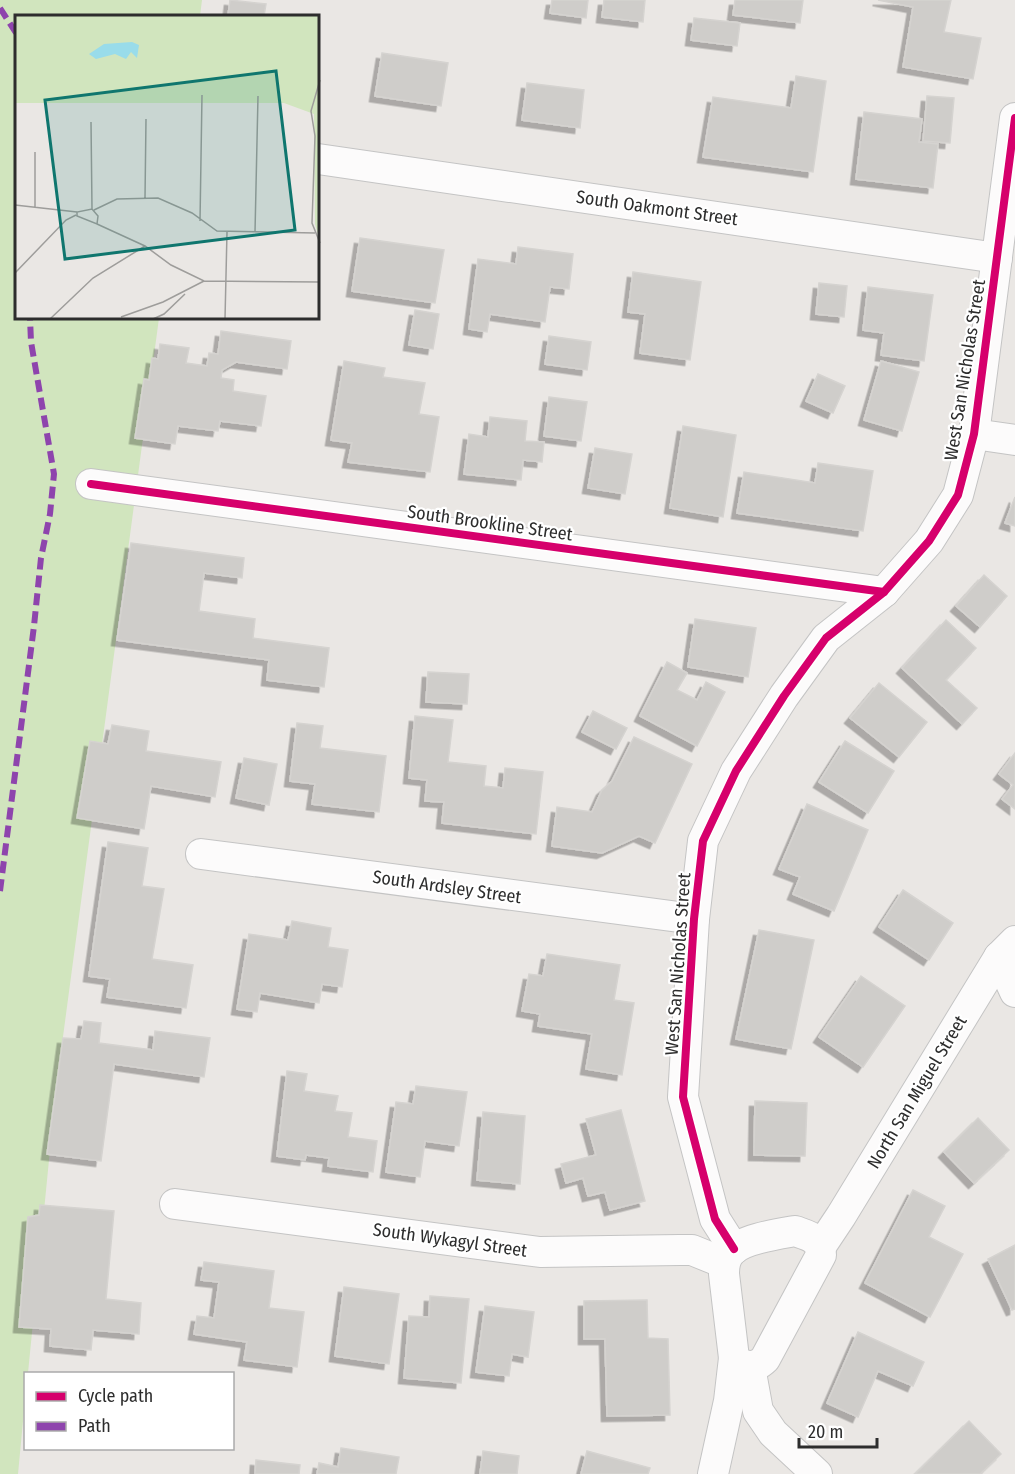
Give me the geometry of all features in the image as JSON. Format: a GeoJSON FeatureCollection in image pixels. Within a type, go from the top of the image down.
{"type":"FeatureCollection","features":[{"type":"Feature","properties":{"kind":"street","name":"West San Nicholas Street"},"geometry":{"type":"LineString","coordinates":[[729,1256],[716,1219],[683,1097],[694,919],[703,841],[736,771],[784,696],[826,638],[884,592],[929,541],[958,495],[974,434],[1015,118]]}},
{"type":"Feature","properties":{"kind":"street","name":"South Oakmont Street"},"geometry":{"type":"LineString","coordinates":[[320,159],[997,258]]}},
{"type":"Feature","properties":{"kind":"street"},"geometry":{"type":"LineString","coordinates":[[974,434],[1015,440]]}},
{"type":"Feature","properties":{"kind":"street","name":"South Brookline Street"},"geometry":{"type":"LineString","coordinates":[[91,484],[884,592]]}},
{"type":"Feature","properties":{"kind":"street","name":"South Ardsley Street"},"geometry":{"type":"LineString","coordinates":[[201,854],[694,919]]}},
{"type":"Feature","properties":{"kind":"street"},"geometry":{"type":"LineString","coordinates":[[1007,949],[1015,992]]}},
{"type":"Feature","properties":{"kind":"street","name":"North San Miguel Street"},"geometry":{"type":"LineString","coordinates":[[742,1362],[758,1365],[765,1359],[821,1255],[821,1246],[1007,949]]}},
{"type":"Feature","properties":{"kind":"street","name":"South Wykagyl Street"},"geometry":{"type":"LineString","coordinates":[[175,1204],[540,1252],[692,1250],[729,1256]]}},
{"type":"Feature","properties":{"kind":"street"},"geometry":{"type":"LineString","coordinates":[[817,1474],[773,1433],[758,1411],[742,1362],[724,1274],[729,1256],[775,1234],[795,1231],[816,1239],[821,1246]]}},
{"type":"Feature","properties":{"kind":"street"},"geometry":{"type":"LineString","coordinates":[[713,1474],[729,1401],[742,1362]]}},
{"type":"Feature","properties":{"kind":"green space"},"geometry":{"type":"Polygon","coordinates":[[[0,0],[202,0],[200,15],[15,15],[15,320],[159,320],[56,1089],[28,1372],[24,1372],[24,1411],[18,1474],[0,1474],[0,0]]]}},
{"type":"Feature","properties":{"kind":"building"},"geometry":{"type":"Polygon","coordinates":[[[230,0],[266,4],[264,15],[228,15],[230,0]]]}},
{"type":"Feature","properties":{"kind":"building"},"geometry":{"type":"Polygon","coordinates":[[[552,0],[588,0],[586,18],[550,13],[552,0]]]}},
{"type":"Feature","properties":{"kind":"building"},"geometry":{"type":"Polygon","coordinates":[[[604,0],[645,0],[643,22],[602,17],[604,0]]]}},
{"type":"Feature","properties":{"kind":"building"},"geometry":{"type":"Polygon","coordinates":[[[735,0],[803,0],[800,23],[733,15],[735,0]]]}},
{"type":"Feature","properties":{"kind":"building"},"geometry":{"type":"Polygon","coordinates":[[[878,0],[951,0],[944,32],[981,38],[973,79],[903,67],[913,7],[878,0]]]}},
{"type":"Feature","properties":{"kind":"building"},"geometry":{"type":"Polygon","coordinates":[[[694,18],[740,23],[737,46],[691,40],[694,18]]]}},
{"type":"Feature","properties":{"kind":"building"},"geometry":{"type":"Polygon","coordinates":[[[382,53],[448,63],[441,106],[375,96],[382,53]]]}},
{"type":"Feature","properties":{"kind":"building"},"geometry":{"type":"Polygon","coordinates":[[[796,76],[826,81],[813,172],[703,157],[713,97],[791,108],[796,76]]]}},
{"type":"Feature","properties":{"kind":"building"},"geometry":{"type":"Polygon","coordinates":[[[527,83],[584,90],[580,128],[522,120],[527,83]]]}},
{"type":"Feature","properties":{"kind":"building"},"geometry":{"type":"Polygon","coordinates":[[[927,96],[954,98],[950,143],[923,141],[927,96]]]}},
{"type":"Feature","properties":{"kind":"building"},"geometry":{"type":"Polygon","coordinates":[[[864,112],[922,119],[919,142],[938,144],[933,188],[856,179],[864,112]]]}},
{"type":"Feature","properties":{"kind":"building"},"geometry":{"type":"Polygon","coordinates":[[[360,238],[444,250],[435,303],[352,291],[360,238]]]}},
{"type":"Feature","properties":{"kind":"building"},"geometry":{"type":"Polygon","coordinates":[[[518,247],[573,254],[569,289],[550,287],[545,322],[490,314],[487,332],[469,329],[478,259],[516,264],[518,247]]]}},
{"type":"Feature","properties":{"kind":"building"},"geometry":{"type":"Polygon","coordinates":[[[633,272],[701,282],[690,360],[640,353],[645,314],[628,312],[633,272]]]}},
{"type":"Feature","properties":{"kind":"building"},"geometry":{"type":"Polygon","coordinates":[[[819,283],[847,286],[844,317],[816,314],[819,283]]]}},
{"type":"Feature","properties":{"kind":"building"},"geometry":{"type":"Polygon","coordinates":[[[868,287],[933,295],[924,361],[881,355],[884,333],[863,330],[868,287]]]}},
{"type":"Feature","properties":{"kind":"building"},"geometry":{"type":"Polygon","coordinates":[[[415,310],[439,314],[433,349],[409,345],[415,310]]]}},
{"type":"Feature","properties":{"kind":"building"},"geometry":{"type":"Polygon","coordinates":[[[221,331],[291,341],[287,369],[236,362],[222,370],[221,378],[234,380],[233,391],[266,396],[261,426],[220,421],[218,431],[178,426],[175,444],[135,438],[144,379],[149,380],[152,358],[158,359],[160,344],[189,348],[186,363],[207,366],[209,353],[218,354],[221,331]]]}},
{"type":"Feature","properties":{"kind":"building"},"geometry":{"type":"Polygon","coordinates":[[[549,336],[591,342],[587,370],[545,364],[549,336]]]}},
{"type":"Feature","properties":{"kind":"building"},"geometry":{"type":"Polygon","coordinates":[[[344,361],[385,368],[383,377],[425,383],[419,414],[439,417],[430,472],[348,462],[352,443],[331,440],[344,361]]]}},
{"type":"Feature","properties":{"kind":"building"},"geometry":{"type":"Polygon","coordinates":[[[881,361],[919,372],[902,431],[864,420],[881,361]]]}},
{"type":"Feature","properties":{"kind":"building"},"geometry":{"type":"Polygon","coordinates":[[[818,374],[845,386],[833,413],[806,401],[818,374]]]}},
{"type":"Feature","properties":{"kind":"building"},"geometry":{"type":"Polygon","coordinates":[[[549,397],[587,402],[581,441],[544,436],[549,397]]]}},
{"type":"Feature","properties":{"kind":"building"},"geometry":{"type":"Polygon","coordinates":[[[490,417],[527,421],[525,441],[544,442],[542,462],[523,460],[521,480],[464,474],[469,434],[488,437],[490,417]]]}},
{"type":"Feature","properties":{"kind":"building"},"geometry":{"type":"Polygon","coordinates":[[[683,426],[736,435],[723,517],[670,508],[683,426]]]}},
{"type":"Feature","properties":{"kind":"building"},"geometry":{"type":"Polygon","coordinates":[[[595,448],[632,454],[625,494],[588,488],[595,448]]]}},
{"type":"Feature","properties":{"kind":"building"},"geometry":{"type":"Polygon","coordinates":[[[818,463],[873,471],[863,531],[737,513],[744,472],[815,483],[818,463]]]}},
{"type":"Feature","properties":{"kind":"building"},"geometry":{"type":"Polygon","coordinates":[[[1015,497],[1015,526],[1005,523],[1015,497]]]}},
{"type":"Feature","properties":{"kind":"building"},"geometry":{"type":"Polygon","coordinates":[[[131,543],[244,558],[242,578],[204,573],[199,611],[255,619],[253,638],[329,648],[324,687],[267,680],[269,660],[117,640],[131,543]]]}},
{"type":"Feature","properties":{"kind":"building"},"geometry":{"type":"Polygon","coordinates":[[[984,575],[1007,596],[980,627],[956,606],[984,575]]]}},
{"type":"Feature","properties":{"kind":"building"},"geometry":{"type":"Polygon","coordinates":[[[695,619],[756,628],[748,677],[688,667],[695,619]]]}},
{"type":"Feature","properties":{"kind":"building"},"geometry":{"type":"Polygon","coordinates":[[[946,620],[976,648],[946,680],[977,708],[962,724],[902,668],[946,620]]]}},
{"type":"Feature","properties":{"kind":"building"},"geometry":{"type":"Polygon","coordinates":[[[667,662],[687,673],[677,690],[697,700],[706,682],[725,692],[697,746],[640,716],[667,662]]]}},
{"type":"Feature","properties":{"kind":"building"},"geometry":{"type":"Polygon","coordinates":[[[428,672],[469,674],[467,704],[426,702],[428,672]]]}},
{"type":"Feature","properties":{"kind":"building"},"geometry":{"type":"Polygon","coordinates":[[[879,683],[927,722],[899,757],[850,718],[879,683]]]}},
{"type":"Feature","properties":{"kind":"building"},"geometry":{"type":"Polygon","coordinates":[[[593,711],[627,728],[616,749],[582,732],[593,711]]]}},
{"type":"Feature","properties":{"kind":"building"},"geometry":{"type":"Polygon","coordinates":[[[415,716],[453,720],[448,762],[486,766],[484,786],[503,788],[505,768],[543,772],[536,834],[442,823],[444,802],[425,801],[427,780],[409,778],[415,716]]]}},
{"type":"Feature","properties":{"kind":"building"},"geometry":{"type":"Polygon","coordinates":[[[297,723],[323,726],[320,748],[386,756],[379,812],[312,804],[315,784],[290,781],[297,723]]]}},
{"type":"Feature","properties":{"kind":"building"},"geometry":{"type":"Polygon","coordinates":[[[112,725],[149,731],[146,751],[221,762],[215,797],[151,786],[144,829],[77,818],[90,741],[108,744],[112,725]]]}},
{"type":"Feature","properties":{"kind":"building"},"geometry":{"type":"Polygon","coordinates":[[[634,737],[692,764],[655,843],[639,836],[602,853],[552,846],[557,807],[592,812],[602,790],[612,781],[634,737]]]}},
{"type":"Feature","properties":{"kind":"building"},"geometry":{"type":"Polygon","coordinates":[[[845,741],[894,771],[868,813],[819,782],[845,741]]]}},
{"type":"Feature","properties":{"kind":"building"},"geometry":{"type":"Polygon","coordinates":[[[1015,753],[1015,809],[1002,799],[1013,785],[999,774],[1015,753]]]}},
{"type":"Feature","properties":{"kind":"building"},"geometry":{"type":"Polygon","coordinates":[[[244,758],[277,764],[269,805],[236,798],[244,758]]]}},
{"type":"Feature","properties":{"kind":"building"},"geometry":{"type":"Polygon","coordinates":[[[807,804],[868,830],[834,911],[793,894],[800,877],[779,869],[807,804]]]}},
{"type":"Feature","properties":{"kind":"building"},"geometry":{"type":"Polygon","coordinates":[[[108,842],[148,848],[142,886],[164,889],[152,959],[193,965],[186,1008],[107,997],[110,979],[89,976],[108,842]]]}},
{"type":"Feature","properties":{"kind":"building"},"geometry":{"type":"Polygon","coordinates":[[[903,890],[953,923],[929,960],[879,927],[903,890]]]}},
{"type":"Feature","properties":{"kind":"building"},"geometry":{"type":"Polygon","coordinates":[[[292,921],[331,928],[328,947],[348,950],[342,987],[322,984],[319,1003],[260,993],[257,1012],[237,1009],[249,934],[288,940],[292,921]]]}},
{"type":"Feature","properties":{"kind":"building"},"geometry":{"type":"Polygon","coordinates":[[[759,930],[814,940],[791,1049],[736,1039],[759,930]]]}},
{"type":"Feature","properties":{"kind":"building"},"geometry":{"type":"Polygon","coordinates":[[[547,954],[620,965],[614,1000],[634,1003],[622,1075],[586,1069],[592,1034],[538,1026],[540,1014],[522,1011],[529,974],[543,976],[547,954]]]}},
{"type":"Feature","properties":{"kind":"building"},"geometry":{"type":"Polygon","coordinates":[[[861,976],[905,1006],[863,1067],[819,1037],[861,976]]]}},
{"type":"Feature","properties":{"kind":"building"},"geometry":{"type":"Polygon","coordinates":[[[84,1021],[101,1023],[99,1043],[153,1050],[155,1031],[210,1038],[204,1077],[114,1064],[101,1161],[47,1154],[63,1038],[81,1039],[84,1021]]]}},
{"type":"Feature","properties":{"kind":"building"},"geometry":{"type":"Polygon","coordinates":[[[287,1071],[307,1074],[304,1091],[338,1096],[335,1111],[352,1113],[348,1137],[377,1141],[373,1172],[328,1166],[329,1158],[306,1155],[305,1160],[277,1156],[287,1071]]]}},
{"type":"Feature","properties":{"kind":"building"},"geometry":{"type":"Polygon","coordinates":[[[416,1086],[467,1092],[459,1146],[425,1141],[420,1177],[386,1172],[396,1102],[413,1104],[416,1086]]]}},
{"type":"Feature","properties":{"kind":"building"},"geometry":{"type":"Polygon","coordinates":[[[755,1101],[807,1103],[805,1156],[754,1155],[755,1101]]]}},
{"type":"Feature","properties":{"kind":"building"},"geometry":{"type":"Polygon","coordinates":[[[621,1110],[645,1201],[610,1210],[605,1192],[588,1196],[583,1178],[566,1183],[561,1164],[596,1155],[586,1119],[621,1110]]]}},
{"type":"Feature","properties":{"kind":"building"},"geometry":{"type":"Polygon","coordinates":[[[483,1112],[525,1116],[520,1184],[477,1180],[483,1112]]]}},
{"type":"Feature","properties":{"kind":"building"},"geometry":{"type":"Polygon","coordinates":[[[978,1118],[1009,1150],[974,1183],[944,1152],[978,1118]]]}},
{"type":"Feature","properties":{"kind":"building"},"geometry":{"type":"Polygon","coordinates":[[[913,1190],[945,1206],[929,1237],[963,1254],[930,1317],[865,1283],[913,1190]]]}},
{"type":"Feature","properties":{"kind":"building"},"geometry":{"type":"Polygon","coordinates":[[[40,1205],[114,1211],[106,1299],[141,1303],[139,1334],[93,1330],[91,1350],[50,1346],[51,1329],[19,1327],[28,1217],[39,1215],[40,1205]]]}},
{"type":"Feature","properties":{"kind":"building"},"geometry":{"type":"Polygon","coordinates":[[[1015,1245],[1015,1309],[1012,1310],[988,1259],[1015,1245]]]}},
{"type":"Feature","properties":{"kind":"building"},"geometry":{"type":"Polygon","coordinates":[[[204,1262],[274,1271],[269,1308],[304,1312],[297,1367],[244,1360],[247,1342],[194,1334],[197,1316],[214,1318],[219,1282],[201,1280],[204,1262]]]}},
{"type":"Feature","properties":{"kind":"building"},"geometry":{"type":"Polygon","coordinates":[[[344,1287],[399,1294],[389,1364],[335,1356],[344,1287]]]}},
{"type":"Feature","properties":{"kind":"building"},"geometry":{"type":"Polygon","coordinates":[[[430,1296],[469,1299],[461,1383],[404,1378],[409,1316],[429,1317],[430,1296]]]}},
{"type":"Feature","properties":{"kind":"building"},"geometry":{"type":"Polygon","coordinates":[[[647,1300],[648,1338],[668,1339],[670,1415],[607,1416],[605,1339],[584,1339],[584,1301],[647,1300]]]}},
{"type":"Feature","properties":{"kind":"building"},"geometry":{"type":"Polygon","coordinates":[[[485,1306],[534,1312],[528,1357],[512,1354],[509,1376],[476,1372],[485,1306]]]}},
{"type":"Feature","properties":{"kind":"building"},"geometry":{"type":"Polygon","coordinates":[[[858,1332],[924,1362],[913,1386],[878,1371],[858,1417],[827,1403],[858,1332]]]}},
{"type":"Feature","properties":{"kind":"building"},"geometry":{"type":"Polygon","coordinates":[[[969,1421],[1001,1454],[980,1474],[915,1474],[969,1421]]]}},
{"type":"Feature","properties":{"kind":"building"},"geometry":{"type":"Polygon","coordinates":[[[341,1448],[399,1457],[396,1474],[317,1474],[319,1463],[338,1467],[341,1448]]]}},
{"type":"Feature","properties":{"kind":"building"},"geometry":{"type":"Polygon","coordinates":[[[483,1451],[519,1456],[517,1474],[480,1474],[483,1451]]]}},
{"type":"Feature","properties":{"kind":"building"},"geometry":{"type":"Polygon","coordinates":[[[587,1451],[650,1468],[648,1474],[581,1474],[587,1451]]]}},
{"type":"Feature","properties":{"kind":"building"},"geometry":{"type":"Polygon","coordinates":[[[256,1460],[300,1465],[299,1474],[255,1474],[256,1460]]]}},
{"type":"Feature","properties":{"kind":"marked path"},"geometry":{"type":"LineString","coordinates":[[0,8],[15,31]]}},
{"type":"Feature","properties":{"kind":"marked path"},"geometry":{"type":"LineString","coordinates":[[0,891],[41,558],[50,514],[54,474],[31,342],[30,320]]}},
{"type":"Feature","properties":{"kind":"cycle path"},"geometry":{"type":"LineString","coordinates":[[734,1249],[715,1219],[683,1097],[694,919],[703,841],[736,771],[784,696],[826,638],[884,592],[929,541],[958,495],[974,434],[1015,118]]}},
{"type":"Feature","properties":{"kind":"cycle path"},"geometry":{"type":"LineString","coordinates":[[91,484],[884,592]]}}]}
